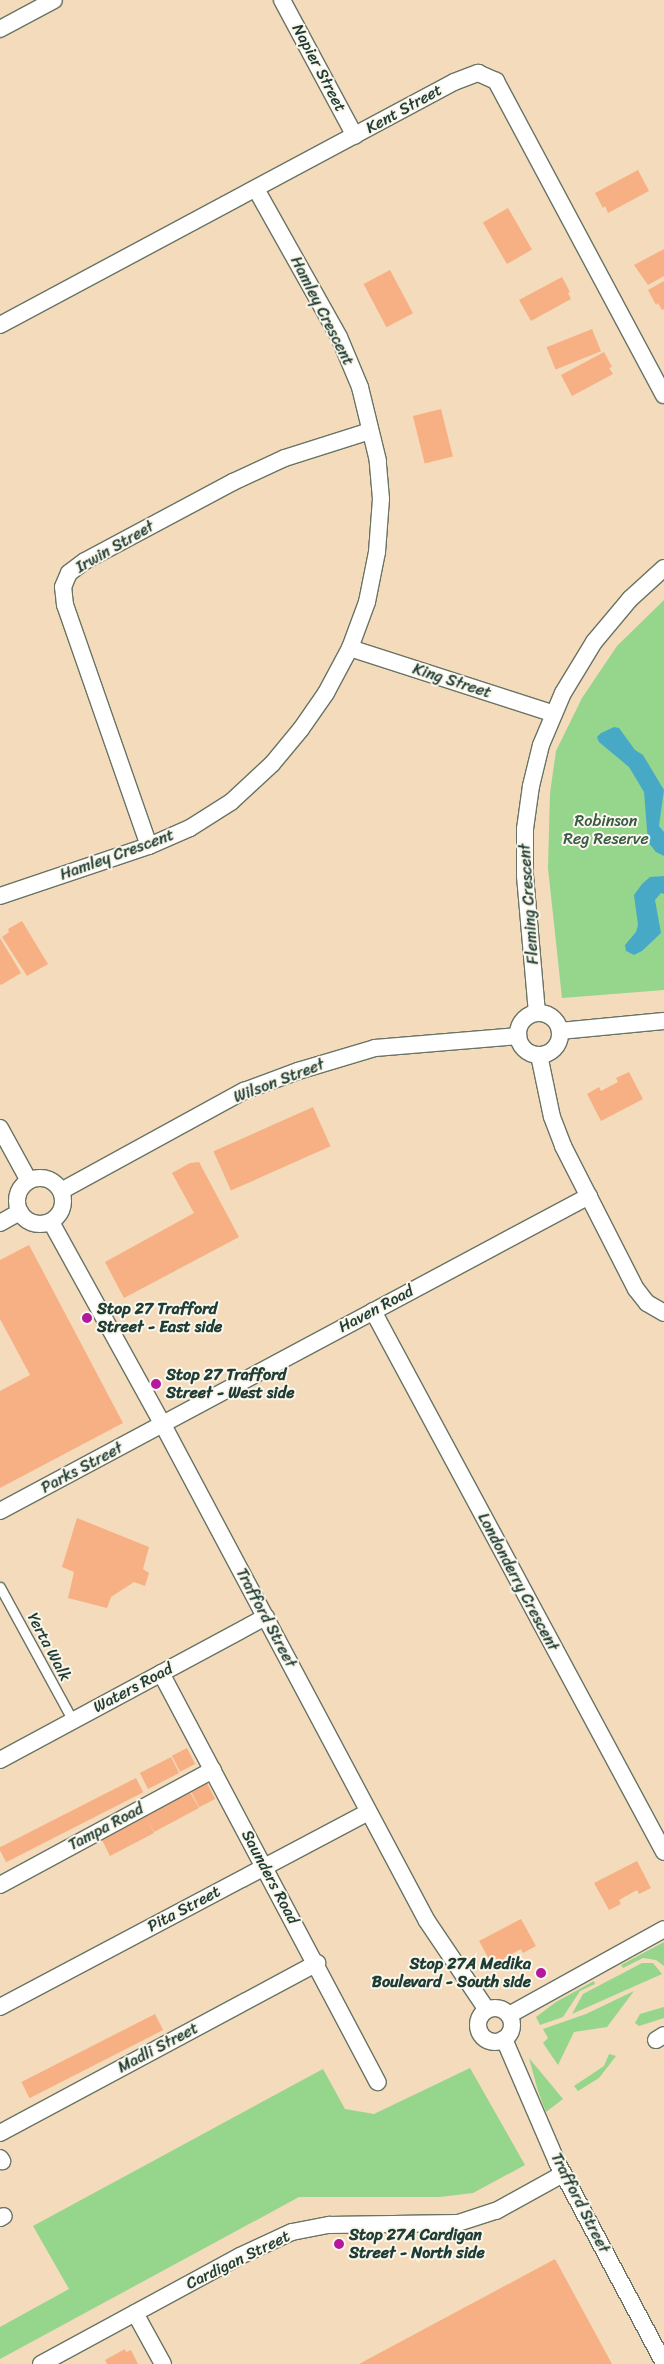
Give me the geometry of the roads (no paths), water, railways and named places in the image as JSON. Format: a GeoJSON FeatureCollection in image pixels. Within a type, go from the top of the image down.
{"type":"FeatureCollection","features":[{"type":"Feature","properties":{"kind":"street"},"geometry":{"type":"LineString","coordinates":[[0,29],[54,0]]}},
{"type":"Feature","properties":{"kind":"street","name":"Napier Street"},"geometry":{"type":"LineString","coordinates":[[282,0],[355,136]]}},
{"type":"Feature","properties":{"kind":"street","name":"Kent Street"},"geometry":{"type":"LineString","coordinates":[[0,325],[454,82],[478,73],[496,82],[664,395]]}},
{"type":"Feature","properties":{"kind":"street","name":"Hamley Crescent"},"geometry":{"type":"LineString","coordinates":[[0,896],[149,846],[190,828],[231,802],[272,764],[301,729],[326,694],[350,648],[367,602],[377,552],[381,499],[378,461],[360,387],[339,337],[256,189]]}},
{"type":"Feature","properties":{"kind":"street","name":"Irwin Street"},"geometry":{"type":"LineString","coordinates":[[149,846],[65,605],[63,587],[69,573],[86,561],[233,482],[285,458],[370,431]]}},
{"type":"Feature","properties":{"kind":"street","name":"Fleming Crescent"},"geometry":{"type":"LineString","coordinates":[[537,1013],[525,876],[525,829],[531,786],[539,754],[563,693],[594,642],[630,599],[664,568]]}},
{"type":"Feature","properties":{"kind":"street","name":"King Street"},"geometry":{"type":"LineString","coordinates":[[350,648],[554,714]]}},
{"type":"Feature","properties":{"kind":"street"},"geometry":{"type":"LineString","coordinates":[[537,1013],[549,1016],[560,1030],[558,1045],[546,1054],[539,1056],[528,1052],[518,1036],[518,1030],[525,1019],[537,1013]]}},
{"type":"Feature","properties":{"kind":"street"},"geometry":{"type":"LineString","coordinates":[[560,1030],[664,1021]]}},
{"type":"Feature","properties":{"kind":"street","name":"Wilson Street"},"geometry":{"type":"LineString","coordinates":[[61,1191],[244,1091],[298,1071],[375,1048],[518,1036]]}},
{"type":"Feature","properties":{"kind":"street"},"geometry":{"type":"LineString","coordinates":[[539,1056],[552,1117],[563,1146],[636,1289],[647,1303],[664,1312]]}},
{"type":"Feature","properties":{"kind":"street"},"geometry":{"type":"LineString","coordinates":[[0,1128],[29,1182]]}},
{"type":"Feature","properties":{"kind":"street"},"geometry":{"type":"LineString","coordinates":[[44,1178],[57,1185],[61,1191],[63,1205],[56,1218],[51,1222],[37,1224],[30,1222],[20,1212],[18,1206],[19,1192],[29,1182],[44,1178]]}},
{"type":"Feature","properties":{"kind":"street","name":"Haven Road"},"geometry":{"type":"LineString","coordinates":[[162,1423],[590,1196]]}},
{"type":"Feature","properties":{"kind":"street"},"geometry":{"type":"LineString","coordinates":[[0,1223],[20,1212]]}},
{"type":"Feature","properties":{"kind":"street","name":"Trafford Street"},"geometry":{"type":"LineString","coordinates":[[51,1222],[162,1423],[427,1921],[487,2010]]}},
{"type":"Feature","properties":{"kind":"street","name":"Londonderry Crescent"},"geometry":{"type":"LineString","coordinates":[[373,1311],[664,1852]]}},
{"type":"Feature","properties":{"kind":"street","name":"Parks Street"},"geometry":{"type":"LineString","coordinates":[[0,1511],[162,1423]]}},
{"type":"Feature","properties":{"kind":"street","name":"Waters Road"},"geometry":{"type":"LineString","coordinates":[[0,1760],[266,1617]]}},
{"type":"Feature","properties":{"kind":"street","name":"Saunders Road"},"geometry":{"type":"LineString","coordinates":[[161,1673],[317,1963],[378,2082]]}},
{"type":"Feature","properties":{"kind":"street","name":"Tampa Road"},"geometry":{"type":"LineString","coordinates":[[0,1885],[213,1770]]}},
{"type":"Feature","properties":{"kind":"street","name":"Pita Street"},"geometry":{"type":"LineString","coordinates":[[0,2007],[368,1812]]}},
{"type":"Feature","properties":{"kind":"street"},"geometry":{"type":"LineString","coordinates":[[508,2016],[664,1929]]}},
{"type":"Feature","properties":{"kind":"street","name":"Madli Street"},"geometry":{"type":"LineString","coordinates":[[0,2133],[317,1963]]}},
{"type":"Feature","properties":{"kind":"street"},"geometry":{"type":"LineString","coordinates":[[501,2009],[511,2020],[511,2031],[504,2039],[494,2042],[480,2034],[478,2023],[487,2010],[501,2009]]}},
{"type":"Feature","properties":{"kind":"street","name":"Trafford Street"},"geometry":{"type":"LineString","coordinates":[[504,2039],[563,2174],[664,2363]]}},
{"type":"Feature","properties":{"kind":"street","name":"Cardigan Street"},"geometry":{"type":"LineString","coordinates":[[41,2364],[240,2256],[292,2232],[329,2225],[458,2223],[496,2211],[563,2174]]}},
{"type":"Feature","properties":{"kind":"street"},"geometry":{"type":"LineString","coordinates":[[135,2313],[163,2364]]}},
{"type":"Feature","properties":{"kind":"lane","name":"Yerta Walk"},"geometry":{"type":"LineString","coordinates":[[0,1587],[72,1721]]}},
{"type":"Feature","properties":{"kind":"water"},"geometry":{"type":"Polygon","coordinates":[[[614,727],[619,728],[635,750],[643,755],[664,790],[659,826],[664,832],[664,856],[656,852],[648,842],[644,792],[629,767],[599,742],[597,737],[614,727]]]}},
{"type":"Feature","properties":{"kind":"water"},"geometry":{"type":"Polygon","coordinates":[[[664,876],[664,894],[661,893],[655,900],[661,933],[642,951],[634,955],[626,951],[625,945],[636,932],[638,925],[634,895],[650,877],[664,876]]]}},
{"type":"Feature","properties":{"kind":"place","name":"Stop 27 Trafford Street - East side"},"geometry":{"type":"Point","coordinates":[87,1318]}},
{"type":"Feature","properties":{"kind":"place","name":"Stop 27 Trafford Street - West side"},"geometry":{"type":"Point","coordinates":[156,1384]}},
{"type":"Feature","properties":{"kind":"place","name":"Stop 27A Medika Boulevard - South side"},"geometry":{"type":"Point","coordinates":[541,1973]}},
{"type":"Feature","properties":{"kind":"place","name":"Stop 27A Cardigan Street - North side"},"geometry":{"type":"Point","coordinates":[339,2244]}},
{"type":"Feature","properties":{"kind":"park label","name":"Robinson Reg Reserve"},"geometry":{"type":"Point","coordinates":[606,830]}}]}
